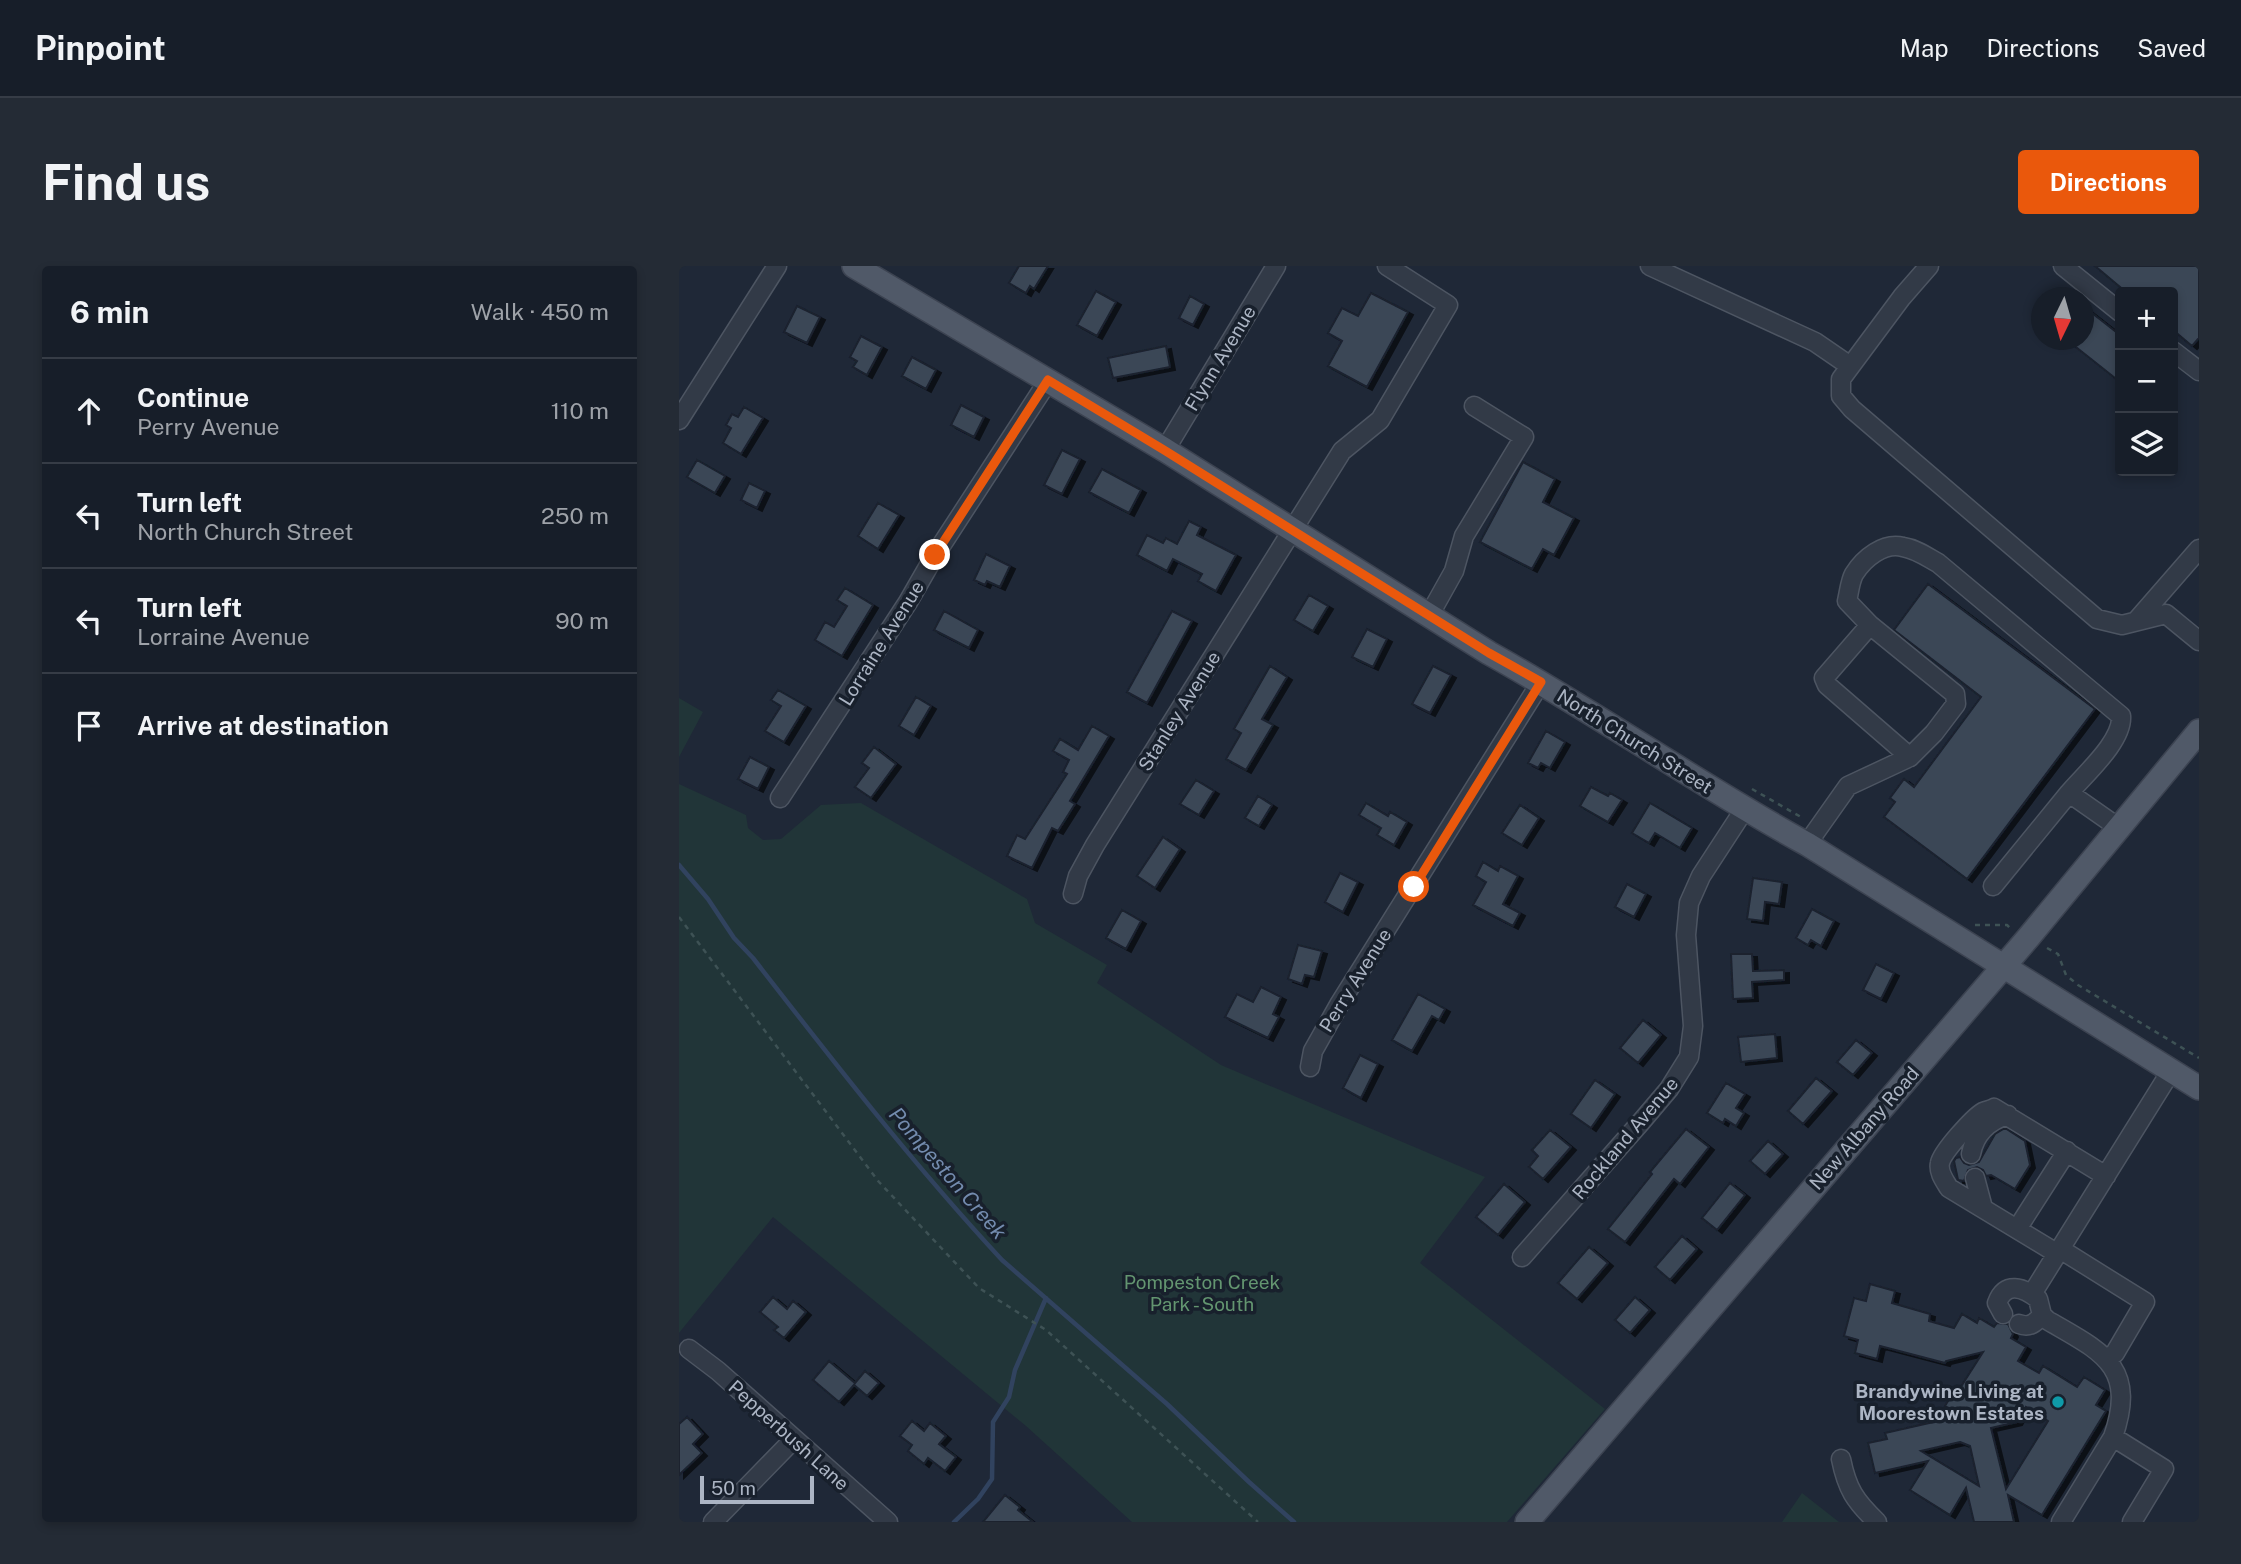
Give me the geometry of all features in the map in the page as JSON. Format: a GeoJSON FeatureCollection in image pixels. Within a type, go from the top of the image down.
{"type":"FeatureCollection","features":[{"type":"Feature","properties":{"kind":"main road","name":"North Church Street"},"geometry":{"type":"LineString","coordinates":[[858,267],[1164,450],[1489,653],[1541,682],[1744,810],[1807,844],[2199,1088]]}},
{"type":"Feature","properties":{"kind":"main road","name":"New Albany Road"},"geometry":{"type":"LineString","coordinates":[[1527,1522],[2004,967],[2199,731]]}},
{"type":"Feature","properties":{"kind":"street"},"geometry":{"type":"LineString","coordinates":[[679,420],[777,266]]}},
{"type":"Feature","properties":{"kind":"street","name":"Flynn Avenue"},"geometry":{"type":"LineString","coordinates":[[1164,450],[1276,266]]}},
{"type":"Feature","properties":{"kind":"street","name":"Stanley Avenue"},"geometry":{"type":"LineString","coordinates":[[1073,894],[1078,876],[1095,845],[1291,530],[1342,451],[1380,420],[1448,305],[1387,266]]}},
{"type":"Feature","properties":{"kind":"street"},"geometry":{"type":"LineString","coordinates":[[1650,266],[1815,342],[1850,366]]}},
{"type":"Feature","properties":{"kind":"street"},"geometry":{"type":"LineString","coordinates":[[1929,266],[1841,379],[1840,396],[2097,619],[2122,625],[2166,614],[2199,641]]}},
{"type":"Feature","properties":{"kind":"street"},"geometry":{"type":"LineString","coordinates":[[2063,266],[2115,308]]}},
{"type":"Feature","properties":{"kind":"street"},"geometry":{"type":"LineString","coordinates":[[2178,355],[2199,371]]}},
{"type":"Feature","properties":{"kind":"street","name":"Lorraine Avenue"},"geometry":{"type":"LineString","coordinates":[[780,798],[1048,380]]}},
{"type":"Feature","properties":{"kind":"street"},"geometry":{"type":"LineString","coordinates":[[1430,614],[1454,571],[1464,536],[1524,437],[1474,406]]}},
{"type":"Feature","properties":{"kind":"street"},"geometry":{"type":"LineString","coordinates":[[1807,844],[1848,786],[1910,757],[1934,733],[1956,704],[1955,694],[1870,625],[1847,601],[1853,575],[1882,547],[1901,546],[1938,563],[2121,716],[2122,723],[2112,743],[1993,886]]}},
{"type":"Feature","properties":{"kind":"street"},"geometry":{"type":"LineString","coordinates":[[2138,619],[2199,549]]}},
{"type":"Feature","properties":{"kind":"street"},"geometry":{"type":"LineString","coordinates":[[1870,625],[1825,678],[1827,685],[1910,757]]}},
{"type":"Feature","properties":{"kind":"street","name":"Perry Avenue"},"geometry":{"type":"LineString","coordinates":[[1310,1067],[1313,1051],[1340,1003],[1541,682]]}},
{"type":"Feature","properties":{"kind":"street"},"geometry":{"type":"LineString","coordinates":[[2069,793],[2119,828]]}},
{"type":"Feature","properties":{"kind":"street","name":"Rockland Avenue"},"geometry":{"type":"LineString","coordinates":[[1522,1257],[1669,1089],[1689,1056],[1693,1041],[1686,935],[1689,903],[1710,861],[1744,810]]}},
{"type":"Feature","properties":{"kind":"street"},"geometry":{"type":"LineString","coordinates":[[2032,1294],[2171,1071]]}},
{"type":"Feature","properties":{"kind":"street"},"geometry":{"type":"LineString","coordinates":[[2106,1176],[1994,1108],[1983,1112],[1963,1132],[1939,1164],[1941,1176],[1949,1188],[2145,1302],[2115,1353],[2107,1359]]}},
{"type":"Feature","properties":{"kind":"street"},"geometry":{"type":"LineString","coordinates":[[1971,1154],[1978,1134],[1993,1119],[2008,1115]]}},
{"type":"Feature","properties":{"kind":"street"},"geometry":{"type":"LineString","coordinates":[[2017,1229],[2067,1151]]}},
{"type":"Feature","properties":{"kind":"street"},"geometry":{"type":"LineString","coordinates":[[1975,1178],[1983,1208]]}},
{"type":"Feature","properties":{"kind":"street"},"geometry":{"type":"LineString","coordinates":[[2003,1314],[1997,1303],[2005,1290],[2014,1287],[2032,1294],[2038,1299],[2042,1315],[2102,1352],[2116,1374],[2121,1393],[2118,1424],[2113,1437],[2061,1522]]}},
{"type":"Feature","properties":{"kind":"street"},"geometry":{"type":"LineString","coordinates":[[2019,1324],[2028,1326],[2042,1315]]}},
{"type":"Feature","properties":{"kind":"street","name":"Pepperbush Lane"},"geometry":{"type":"LineString","coordinates":[[688,1349],[717,1371],[888,1522]]}},
{"type":"Feature","properties":{"kind":"street"},"geometry":{"type":"LineString","coordinates":[[2113,1437],[2164,1469],[2132,1522]]}},
{"type":"Feature","properties":{"kind":"street"},"geometry":{"type":"LineString","coordinates":[[713,1522],[794,1440]]}},
{"type":"Feature","properties":{"kind":"street"},"geometry":{"type":"LineString","coordinates":[[1841,1459],[1847,1486],[1859,1505],[1877,1522]]}},
{"type":"Feature","properties":{"kind":"path"},"geometry":{"type":"LineString","coordinates":[[679,917],[879,1182],[979,1288],[1044,1329],[1258,1522]]}},
{"type":"Feature","properties":{"kind":"path"},"geometry":{"type":"LineString","coordinates":[[2047,948],[2058,954],[2066,975],[2078,985],[2199,1058]]}},
{"type":"Feature","properties":{"kind":"green space"},"geometry":{"type":"Polygon","coordinates":[[[679,698],[703,712],[679,757],[679,698]]]}},
{"type":"Feature","properties":{"kind":"green space","name":"Pompeston Creek Park - South"},"geometry":{"type":"Polygon","coordinates":[[[679,784],[746,815],[748,828],[763,840],[781,839],[821,805],[861,803],[1027,899],[1035,923],[1107,965],[1097,983],[1221,1065],[1485,1177],[1420,1263],[1605,1409],[1507,1522],[1132,1522],[1026,1426],[773,1217],[679,1333],[679,784]]]}},
{"type":"Feature","properties":{"kind":"green space"},"geometry":{"type":"Polygon","coordinates":[[[1802,1493],[1839,1522],[1782,1522],[1802,1493]]]}},
{"type":"Feature","properties":{"kind":"building"},"geometry":{"type":"Polygon","coordinates":[[[1019,266],[1048,266],[1034,289],[1030,286],[1026,293],[1009,283],[1019,266]]]}},
{"type":"Feature","properties":{"kind":"building"},"geometry":{"type":"Polygon","coordinates":[[[2095,266],[2199,266],[2199,338],[2192,346],[2178,334],[2178,287],[2120,287],[2095,266]]]}},
{"type":"Feature","properties":{"kind":"building"},"geometry":{"type":"Polygon","coordinates":[[[1096,291],[1116,302],[1097,336],[1077,325],[1096,291]]]}},
{"type":"Feature","properties":{"kind":"building"},"geometry":{"type":"Polygon","coordinates":[[[1371,293],[1408,312],[1367,387],[1328,366],[1342,341],[1328,333],[1342,308],[1358,316],[1371,293]]]}},
{"type":"Feature","properties":{"kind":"building"},"geometry":{"type":"Polygon","coordinates":[[[1190,296],[1204,304],[1193,325],[1179,318],[1190,296]]]}},
{"type":"Feature","properties":{"kind":"building"},"geometry":{"type":"Polygon","coordinates":[[[797,306],[820,317],[807,343],[784,332],[797,306]]]}},
{"type":"Feature","properties":{"kind":"building"},"geometry":{"type":"Polygon","coordinates":[[[2094,315],[2115,331],[2115,378],[2080,350],[2094,350],[2094,315]]]}},
{"type":"Feature","properties":{"kind":"building"},"geometry":{"type":"Polygon","coordinates":[[[861,336],[882,347],[867,375],[853,367],[857,361],[850,357],[861,336]]]}},
{"type":"Feature","properties":{"kind":"building"},"geometry":{"type":"Polygon","coordinates":[[[1166,346],[1170,367],[1113,378],[1108,358],[1166,346]]]}},
{"type":"Feature","properties":{"kind":"building"},"geometry":{"type":"Polygon","coordinates":[[[912,357],[936,370],[926,389],[902,376],[912,357]]]}},
{"type":"Feature","properties":{"kind":"building"},"geometry":{"type":"Polygon","coordinates":[[[961,405],[984,417],[974,437],[951,425],[961,405]]]}},
{"type":"Feature","properties":{"kind":"building"},"geometry":{"type":"Polygon","coordinates":[[[744,407],[763,418],[741,454],[723,443],[731,428],[726,425],[732,414],[738,417],[744,407]]]}},
{"type":"Feature","properties":{"kind":"building"},"geometry":{"type":"Polygon","coordinates":[[[1062,450],[1080,459],[1062,494],[1044,485],[1062,450]]]}},
{"type":"Feature","properties":{"kind":"building"},"geometry":{"type":"Polygon","coordinates":[[[697,460],[725,476],[715,493],[687,477],[697,460]]]}},
{"type":"Feature","properties":{"kind":"building"},"geometry":{"type":"Polygon","coordinates":[[[1523,462],[1555,479],[1543,502],[1574,518],[1554,555],[1543,549],[1532,569],[1480,542],[1523,462]]]}},
{"type":"Feature","properties":{"kind":"building"},"geometry":{"type":"Polygon","coordinates":[[[1102,469],[1141,490],[1129,513],[1089,492],[1102,469]]]}},
{"type":"Feature","properties":{"kind":"building"},"geometry":{"type":"Polygon","coordinates":[[[749,483],[765,491],[757,508],[741,500],[749,483]]]}},
{"type":"Feature","properties":{"kind":"building"},"geometry":{"type":"Polygon","coordinates":[[[878,503],[899,515],[878,549],[858,536],[878,503]]]}},
{"type":"Feature","properties":{"kind":"building"},"geometry":{"type":"Polygon","coordinates":[[[1189,521],[1201,527],[1197,535],[1236,555],[1216,591],[1198,581],[1202,574],[1173,559],[1167,571],[1137,555],[1147,535],[1163,543],[1166,538],[1177,544],[1189,521]]]}},
{"type":"Feature","properties":{"kind":"building"},"geometry":{"type":"Polygon","coordinates":[[[986,554],[1010,566],[1000,587],[987,581],[985,585],[974,580],[986,554]]]}},
{"type":"Feature","properties":{"kind":"building"},"geometry":{"type":"Polygon","coordinates":[[[1928,584],[2095,709],[1967,879],[1884,817],[1895,802],[1890,798],[1904,779],[1914,787],[1981,697],[1894,630],[1928,584]]]}},
{"type":"Feature","properties":{"kind":"building"},"geometry":{"type":"Polygon","coordinates":[[[845,588],[873,605],[842,656],[815,640],[825,622],[834,627],[847,606],[837,600],[845,588]]]}},
{"type":"Feature","properties":{"kind":"building"},"geometry":{"type":"Polygon","coordinates":[[[1309,595],[1328,606],[1313,631],[1294,620],[1309,595]]]}},
{"type":"Feature","properties":{"kind":"building"},"geometry":{"type":"Polygon","coordinates":[[[944,611],[978,630],[969,648],[934,630],[944,611]]]}},
{"type":"Feature","properties":{"kind":"building"},"geometry":{"type":"Polygon","coordinates":[[[1172,611],[1192,621],[1147,703],[1127,692],[1172,611]]]}},
{"type":"Feature","properties":{"kind":"building"},"geometry":{"type":"Polygon","coordinates":[[[1367,629],[1387,639],[1373,667],[1352,657],[1367,629]]]}},
{"type":"Feature","properties":{"kind":"building"},"geometry":{"type":"Polygon","coordinates":[[[1270,666],[1287,677],[1262,719],[1273,725],[1246,770],[1226,759],[1241,733],[1234,729],[1270,666]]]}},
{"type":"Feature","properties":{"kind":"building"},"geometry":{"type":"Polygon","coordinates":[[[1433,666],[1451,675],[1430,713],[1412,704],[1433,666]]]}},
{"type":"Feature","properties":{"kind":"building"},"geometry":{"type":"Polygon","coordinates":[[[778,690],[806,706],[784,742],[765,731],[781,706],[771,700],[778,690]]]}},
{"type":"Feature","properties":{"kind":"building"},"geometry":{"type":"Polygon","coordinates":[[[916,697],[931,706],[914,735],[899,726],[916,697]]]}},
{"type":"Feature","properties":{"kind":"building"},"geometry":{"type":"Polygon","coordinates":[[[1092,726],[1109,736],[1070,801],[1075,804],[1058,831],[1052,828],[1032,868],[1007,856],[1017,835],[1025,839],[1067,774],[1063,772],[1069,760],[1053,751],[1060,739],[1078,750],[1092,726]]]}},
{"type":"Feature","properties":{"kind":"building"},"geometry":{"type":"Polygon","coordinates":[[[1546,731],[1565,742],[1550,768],[1541,763],[1538,768],[1528,763],[1546,731]]]}},
{"type":"Feature","properties":{"kind":"building"},"geometry":{"type":"Polygon","coordinates":[[[874,747],[896,764],[871,798],[855,787],[869,768],[862,763],[874,747]]]}},
{"type":"Feature","properties":{"kind":"building"},"geometry":{"type":"Polygon","coordinates":[[[750,757],[769,767],[758,789],[738,779],[750,757]]]}},
{"type":"Feature","properties":{"kind":"building"},"geometry":{"type":"Polygon","coordinates":[[[1196,780],[1214,791],[1199,815],[1180,804],[1196,780]]]}},
{"type":"Feature","properties":{"kind":"building"},"geometry":{"type":"Polygon","coordinates":[[[1591,787],[1622,800],[1608,822],[1580,806],[1591,787]]]}},
{"type":"Feature","properties":{"kind":"building"},"geometry":{"type":"Polygon","coordinates":[[[1258,796],[1272,805],[1259,826],[1245,818],[1258,796]]]}},
{"type":"Feature","properties":{"kind":"building"},"geometry":{"type":"Polygon","coordinates":[[[1366,803],[1388,816],[1390,812],[1407,822],[1394,845],[1377,835],[1381,828],[1359,815],[1366,803]]]}},
{"type":"Feature","properties":{"kind":"building"},"geometry":{"type":"Polygon","coordinates":[[[1650,803],[1692,828],[1680,848],[1655,833],[1649,843],[1632,833],[1650,803]]]}},
{"type":"Feature","properties":{"kind":"building"},"geometry":{"type":"Polygon","coordinates":[[[1520,805],[1539,818],[1522,845],[1502,833],[1520,805]]]}},
{"type":"Feature","properties":{"kind":"building"},"geometry":{"type":"Polygon","coordinates":[[[1163,837],[1180,849],[1155,888],[1137,876],[1163,837]]]}},
{"type":"Feature","properties":{"kind":"building"},"geometry":{"type":"Polygon","coordinates":[[[1483,862],[1498,871],[1500,866],[1518,876],[1503,904],[1520,913],[1513,926],[1473,905],[1486,882],[1476,876],[1483,862]]]}},
{"type":"Feature","properties":{"kind":"building"},"geometry":{"type":"Polygon","coordinates":[[[1340,873],[1358,882],[1343,912],[1325,902],[1340,873]]]}},
{"type":"Feature","properties":{"kind":"building"},"geometry":{"type":"Polygon","coordinates":[[[1753,878],[1782,882],[1779,904],[1765,902],[1763,921],[1747,919],[1753,878]]]}},
{"type":"Feature","properties":{"kind":"building"},"geometry":{"type":"Polygon","coordinates":[[[1627,884],[1646,894],[1634,917],[1615,907],[1627,884]]]}},
{"type":"Feature","properties":{"kind":"building"},"geometry":{"type":"Polygon","coordinates":[[[1812,909],[1834,921],[1821,946],[1811,940],[1808,945],[1796,938],[1812,909]]]}},
{"type":"Feature","properties":{"kind":"building"},"geometry":{"type":"Polygon","coordinates":[[[1122,910],[1141,921],[1126,949],[1106,938],[1122,910]]]}},
{"type":"Feature","properties":{"kind":"building"},"geometry":{"type":"Polygon","coordinates":[[[1298,945],[1322,951],[1314,977],[1305,975],[1302,984],[1288,979],[1298,945]]]}},
{"type":"Feature","properties":{"kind":"building"},"geometry":{"type":"Polygon","coordinates":[[[1731,954],[1752,954],[1753,971],[1784,970],[1784,980],[1752,982],[1753,998],[1733,999],[1731,954]]]}},
{"type":"Feature","properties":{"kind":"building"},"geometry":{"type":"Polygon","coordinates":[[[1876,964],[1894,973],[1881,999],[1863,990],[1876,964]]]}},
{"type":"Feature","properties":{"kind":"building"},"geometry":{"type":"Polygon","coordinates":[[[1261,987],[1281,997],[1273,1014],[1279,1017],[1268,1038],[1225,1017],[1237,994],[1253,1002],[1261,987]]]}},
{"type":"Feature","properties":{"kind":"building"},"geometry":{"type":"Polygon","coordinates":[[[1418,994],[1445,1009],[1439,1020],[1432,1016],[1412,1051],[1392,1040],[1418,994]]]}},
{"type":"Feature","properties":{"kind":"building"},"geometry":{"type":"Polygon","coordinates":[[[1643,1020],[1661,1035],[1638,1063],[1620,1048],[1643,1020]]]}},
{"type":"Feature","properties":{"kind":"building"},"geometry":{"type":"Polygon","coordinates":[[[1775,1034],[1777,1058],[1741,1062],[1738,1037],[1775,1034]]]}},
{"type":"Feature","properties":{"kind":"building"},"geometry":{"type":"Polygon","coordinates":[[[1856,1040],[1872,1053],[1853,1075],[1837,1062],[1856,1040]]]}},
{"type":"Feature","properties":{"kind":"building"},"geometry":{"type":"Polygon","coordinates":[[[1360,1055],[1378,1064],[1361,1098],[1343,1088],[1360,1055]]]}},
{"type":"Feature","properties":{"kind":"building"},"geometry":{"type":"Polygon","coordinates":[[[1816,1078],[1832,1091],[1803,1124],[1788,1111],[1816,1078]]]}},
{"type":"Feature","properties":{"kind":"building"},"geometry":{"type":"Polygon","coordinates":[[[1595,1080],[1615,1094],[1591,1128],[1571,1114],[1595,1080]]]}},
{"type":"Feature","properties":{"kind":"building"},"geometry":{"type":"Polygon","coordinates":[[[1726,1083],[1745,1094],[1736,1108],[1744,1113],[1736,1126],[1725,1119],[1723,1123],[1707,1113],[1726,1083]]]}},
{"type":"Feature","properties":{"kind":"building"},"geometry":{"type":"Polygon","coordinates":[[[2005,1128],[2025,1141],[2030,1165],[2015,1189],[1991,1175],[1986,1176],[1983,1170],[1977,1167],[1968,1170],[1964,1181],[1958,1180],[1954,1161],[1956,1158],[1960,1157],[1969,1165],[1979,1162],[1995,1134],[2005,1128]]]}},
{"type":"Feature","properties":{"kind":"building"},"geometry":{"type":"Polygon","coordinates":[[[1686,1129],[1709,1147],[1680,1184],[1674,1179],[1625,1242],[1608,1229],[1686,1129]]]}},
{"type":"Feature","properties":{"kind":"building"},"geometry":{"type":"Polygon","coordinates":[[[1550,1130],[1571,1147],[1543,1179],[1529,1167],[1538,1156],[1532,1150],[1550,1130]]]}},
{"type":"Feature","properties":{"kind":"building"},"geometry":{"type":"Polygon","coordinates":[[[1768,1141],[1783,1154],[1765,1174],[1750,1161],[1768,1141]]]}},
{"type":"Feature","properties":{"kind":"building"},"geometry":{"type":"Polygon","coordinates":[[[1730,1183],[1745,1195],[1717,1230],[1702,1218],[1730,1183]]]}},
{"type":"Feature","properties":{"kind":"building"},"geometry":{"type":"Polygon","coordinates":[[[1504,1184],[1525,1202],[1498,1235],[1476,1217],[1504,1184]]]}},
{"type":"Feature","properties":{"kind":"building"},"geometry":{"type":"Polygon","coordinates":[[[1682,1236],[1697,1249],[1670,1280],[1655,1267],[1682,1236]]]}},
{"type":"Feature","properties":{"kind":"building"},"geometry":{"type":"Polygon","coordinates":[[[1589,1247],[1608,1263],[1577,1299],[1558,1283],[1589,1247]]]}},
{"type":"Feature","properties":{"kind":"building","name":"Brandywine Living at Moorestown Estates"},"geometry":{"type":"Polygon","coordinates":[[[1870,1284],[1895,1291],[1892,1303],[1930,1314],[1929,1321],[1954,1328],[1962,1314],[1977,1323],[1979,1318],[1994,1327],[1997,1323],[2008,1324],[2013,1334],[2011,1338],[2026,1347],[2018,1361],[2039,1373],[2043,1366],[2077,1387],[2084,1377],[2105,1390],[2096,1405],[2106,1411],[2042,1515],[2008,1495],[2014,1522],[1974,1522],[1966,1488],[1950,1515],[1910,1490],[1928,1461],[1875,1473],[1868,1443],[1887,1439],[1885,1433],[1960,1416],[1945,1406],[1983,1352],[1945,1363],[1880,1346],[1877,1359],[1855,1353],[1858,1340],[1844,1336],[1854,1298],[1866,1301],[1870,1284]],[[2026,1407],[2017,1422],[1991,1428],[2006,1489],[2048,1421],[2026,1407]],[[1960,1442],[1921,1451],[1979,1486],[1970,1446],[1960,1442]]]}},
{"type":"Feature","properties":{"kind":"building"},"geometry":{"type":"Polygon","coordinates":[[[773,1297],[787,1309],[793,1301],[806,1312],[784,1338],[774,1330],[778,1327],[760,1312],[773,1297]]]}},
{"type":"Feature","properties":{"kind":"building"},"geometry":{"type":"Polygon","coordinates":[[[1635,1297],[1650,1310],[1630,1333],[1615,1320],[1635,1297]]]}},
{"type":"Feature","properties":{"kind":"building"},"geometry":{"type":"Polygon","coordinates":[[[829,1361],[855,1383],[865,1371],[879,1383],[867,1396],[854,1385],[839,1402],[813,1380],[829,1361]]]}},
{"type":"Feature","properties":{"kind":"building"},"geometry":{"type":"Polygon","coordinates":[[[687,1417],[703,1434],[693,1444],[702,1453],[679,1475],[679,1424],[687,1417]]]}},
{"type":"Feature","properties":{"kind":"building"},"geometry":{"type":"Polygon","coordinates":[[[912,1421],[924,1431],[930,1423],[946,1436],[939,1444],[956,1457],[945,1471],[928,1458],[924,1464],[908,1451],[912,1445],[900,1436],[912,1421]]]}},
{"type":"Feature","properties":{"kind":"building"},"geometry":{"type":"Polygon","coordinates":[[[1005,1495],[1020,1507],[1018,1510],[1033,1522],[983,1522],[1005,1495]]]}},
{"type":"Feature","properties":{"kind":"waterway","name":"Pompeston Creek"},"geometry":{"type":"LineString","coordinates":[[679,865],[874,1112],[1002,1260],[1167,1404],[1294,1522]]}},
{"type":"Feature","properties":{"kind":"waterway"},"geometry":{"type":"LineString","coordinates":[[954,1522],[978,1499],[992,1479],[993,1422],[1009,1397],[1015,1370],[1046,1298]]}},
{"type":"Feature","properties":{"kind":"place","name":"Brandywine Living at Moorestown Estates"},"geometry":{"type":"Point","coordinates":[2058,1402]}},
{"type":"Feature","properties":{"kind":"route"},"geometry":{"type":"LineString","coordinates":[[935,555],[1048,380],[1430,614],[1489,653],[1541,682],[1414,887]]}}]}
